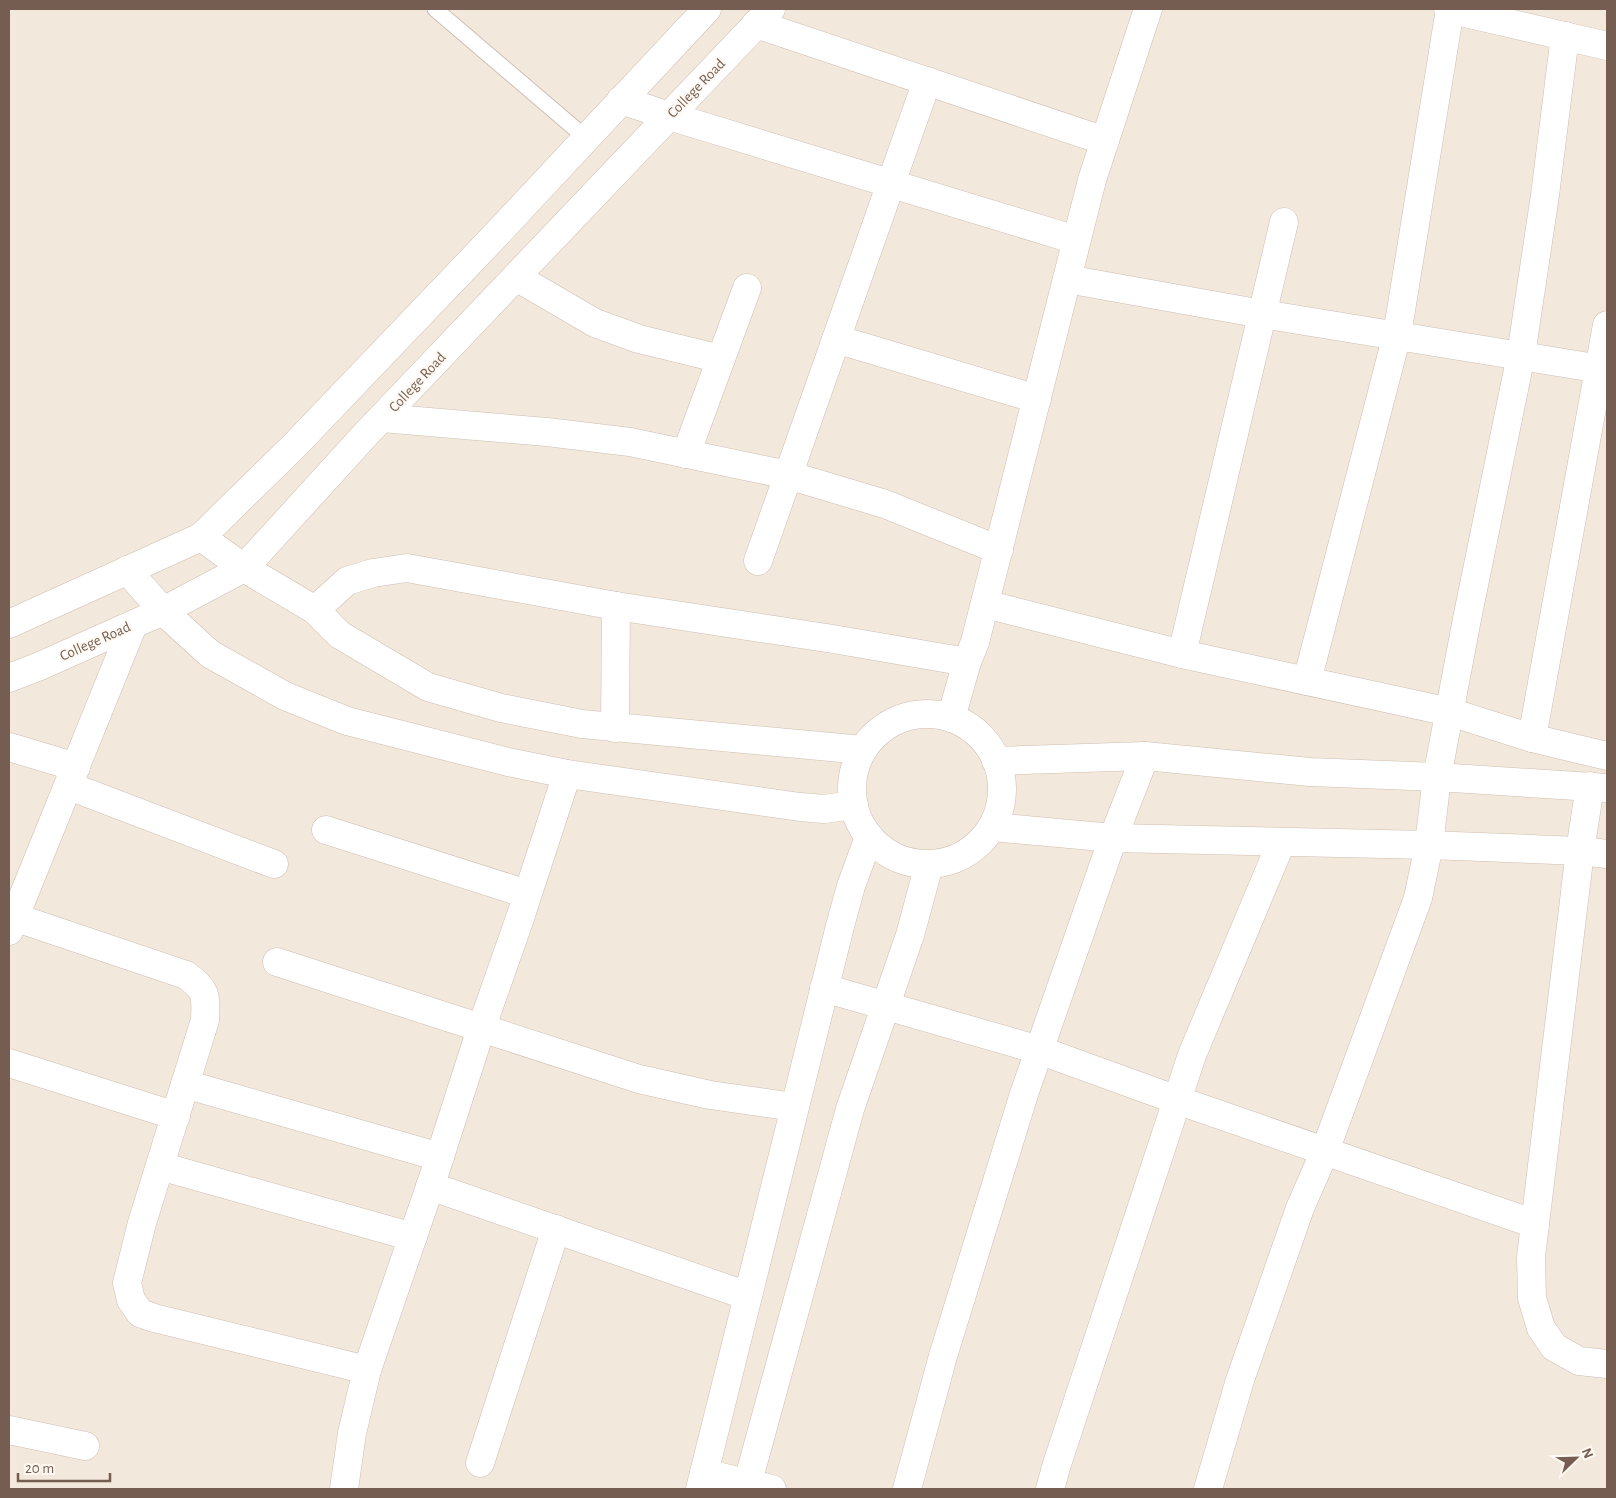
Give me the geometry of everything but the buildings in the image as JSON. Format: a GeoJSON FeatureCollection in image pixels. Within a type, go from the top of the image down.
{"type":"FeatureCollection","features":[{"type":"Feature","properties":{"kind":"street"},"geometry":{"type":"LineString","coordinates":[[9,624],[201,537],[295,446],[707,9]]}},
{"type":"Feature","properties":{"kind":"street"},"geometry":{"type":"LineString","coordinates":[[951,718],[967,662],[976,642],[1092,180],[1148,9]]}},
{"type":"Feature","properties":{"kind":"street"},"geometry":{"type":"LineString","coordinates":[[1307,681],[1397,335],[1449,9],[1607,46]]}},
{"type":"Feature","properties":{"kind":"street"},"geometry":{"type":"LineString","coordinates":[[764,16],[927,82],[1105,141]]}},
{"type":"Feature","properties":{"kind":"street","name":"College Road"},"geometry":{"type":"LineString","coordinates":[[9,678],[163,611],[244,568],[382,418],[764,16]]}},
{"type":"Feature","properties":{"kind":"street"},"geometry":{"type":"LineString","coordinates":[[1208,1489],[1247,1362],[1300,1208],[1325,1151],[1418,898],[1429,846],[1438,777],[1467,619],[1521,355],[1545,195],[1565,36]]}},
{"type":"Feature","properties":{"kind":"street"},"geometry":{"type":"LineString","coordinates":[[758,561],[927,82]]}},
{"type":"Feature","properties":{"kind":"street"},"geometry":{"type":"LineString","coordinates":[[622,100],[668,116],[1076,240]]}},
{"type":"Feature","properties":{"kind":"street"},"geometry":{"type":"LineString","coordinates":[[1182,654],[1284,222]]}},
{"type":"Feature","properties":{"kind":"street"},"geometry":{"type":"LineString","coordinates":[[516,277],[595,323],[639,339],[721,359]]}},
{"type":"Feature","properties":{"kind":"street"},"geometry":{"type":"LineString","coordinates":[[1067,279],[1262,314],[1603,369]]}},
{"type":"Feature","properties":{"kind":"street"},"geometry":{"type":"LineString","coordinates":[[686,454],[747,288]]}},
{"type":"Feature","properties":{"kind":"street"},"geometry":{"type":"LineString","coordinates":[[1532,738],[1603,369],[1607,325]]}},
{"type":"Feature","properties":{"kind":"street"},"geometry":{"type":"LineString","coordinates":[[836,339],[1037,399]]}},
{"type":"Feature","properties":{"kind":"street"},"geometry":{"type":"LineString","coordinates":[[382,418],[547,432],[620,441],[788,475],[885,504],[999,550]]}},
{"type":"Feature","properties":{"kind":"street"},"geometry":{"type":"LineString","coordinates":[[201,537],[244,568],[315,610],[340,635],[428,687],[501,708],[582,724],[863,750]]}},
{"type":"Feature","properties":{"kind":"street"},"geometry":{"type":"LineString","coordinates":[[315,610],[347,581],[373,573],[407,568],[616,606],[967,662]]}},
{"type":"Feature","properties":{"kind":"street"},"geometry":{"type":"LineString","coordinates":[[128,570],[163,611],[210,654],[285,696],[347,722],[508,762],[567,774],[800,807],[824,809],[854,805]]}},
{"type":"Feature","properties":{"kind":"street"},"geometry":{"type":"LineString","coordinates":[[985,604],[1182,654],[1450,712],[1532,738],[1607,756]]}},
{"type":"Feature","properties":{"kind":"street"},"geometry":{"type":"LineString","coordinates":[[616,606],[616,728]]}},
{"type":"Feature","properties":{"kind":"street"},"geometry":{"type":"LineString","coordinates":[[133,624],[72,776],[14,908],[186,975],[199,985],[206,1000],[205,1020],[142,1223],[127,1282],[130,1300],[140,1313],[154,1318],[367,1370]]}},
{"type":"Feature","properties":{"kind":"street"},"geometry":{"type":"LineString","coordinates":[[932,713],[956,719],[978,733],[993,753],[996,761],[1001,778],[1001,803],[992,827],[976,846],[954,859],[929,865],[905,862],[883,851],[866,834],[858,819],[854,805],[851,787],[856,764],[863,750],[867,742],[885,726],[907,716],[932,713]]}},
{"type":"Feature","properties":{"kind":"street"},"geometry":{"type":"LineString","coordinates":[[9,747],[274,864]]}},
{"type":"Feature","properties":{"kind":"street"},"geometry":{"type":"LineString","coordinates":[[996,761],[1145,756],[1310,772],[1438,777],[1599,787],[1580,851],[1531,1257],[1532,1298],[1541,1328],[1554,1347],[1579,1361],[1607,1364]]}},
{"type":"Feature","properties":{"kind":"street"},"geometry":{"type":"LineString","coordinates":[[907,1489],[943,1356],[1024,1094],[1113,838],[1145,756]]}},
{"type":"Feature","properties":{"kind":"street"},"geometry":{"type":"LineString","coordinates":[[344,1489],[352,1433],[367,1370],[440,1158],[481,1029],[567,774]]}},
{"type":"Feature","properties":{"kind":"street"},"geometry":{"type":"LineString","coordinates":[[992,827],[1113,838],[1429,846],[1580,851],[1607,854]]}},
{"type":"Feature","properties":{"kind":"street"},"geometry":{"type":"LineString","coordinates":[[326,830],[528,894]]}},
{"type":"Feature","properties":{"kind":"street"},"geometry":{"type":"LineString","coordinates":[[870,837],[851,886],[824,988],[702,1481],[755,1487],[850,1109],[910,935],[929,865]]}},
{"type":"Feature","properties":{"kind":"street"},"geometry":{"type":"LineString","coordinates":[[1050,1489],[1192,1055],[1280,843]]}},
{"type":"Feature","properties":{"kind":"street"},"geometry":{"type":"LineString","coordinates":[[277,962],[639,1079],[710,1096],[794,1106]]}},
{"type":"Feature","properties":{"kind":"street"},"geometry":{"type":"LineString","coordinates":[[824,988],[1039,1050],[1535,1224]]}},
{"type":"Feature","properties":{"kind":"street"},"geometry":{"type":"LineString","coordinates":[[9,1063],[176,1116]]}},
{"type":"Feature","properties":{"kind":"street"},"geometry":{"type":"LineString","coordinates":[[185,1084],[440,1158]]}},
{"type":"Feature","properties":{"kind":"street"},"geometry":{"type":"LineString","coordinates":[[160,1166],[413,1237]]}},
{"type":"Feature","properties":{"kind":"street"},"geometry":{"type":"LineString","coordinates":[[430,1186],[748,1296]]}},
{"type":"Feature","properties":{"kind":"street"},"geometry":{"type":"LineString","coordinates":[[480,1463],[556,1229]]}},
{"type":"Feature","properties":{"kind":"street"},"geometry":{"type":"LineString","coordinates":[[9,1430],[85,1446]]}},
{"type":"Feature","properties":{"kind":"lane"},"geometry":{"type":"LineString","coordinates":[[435,9],[586,138]]}},
{"type":"Feature","properties":{"kind":"shaded area"},"geometry":{"type":"Polygon","coordinates":[[[9,9],[1607,9],[1607,1489],[9,1489],[9,9]]]}}]}
